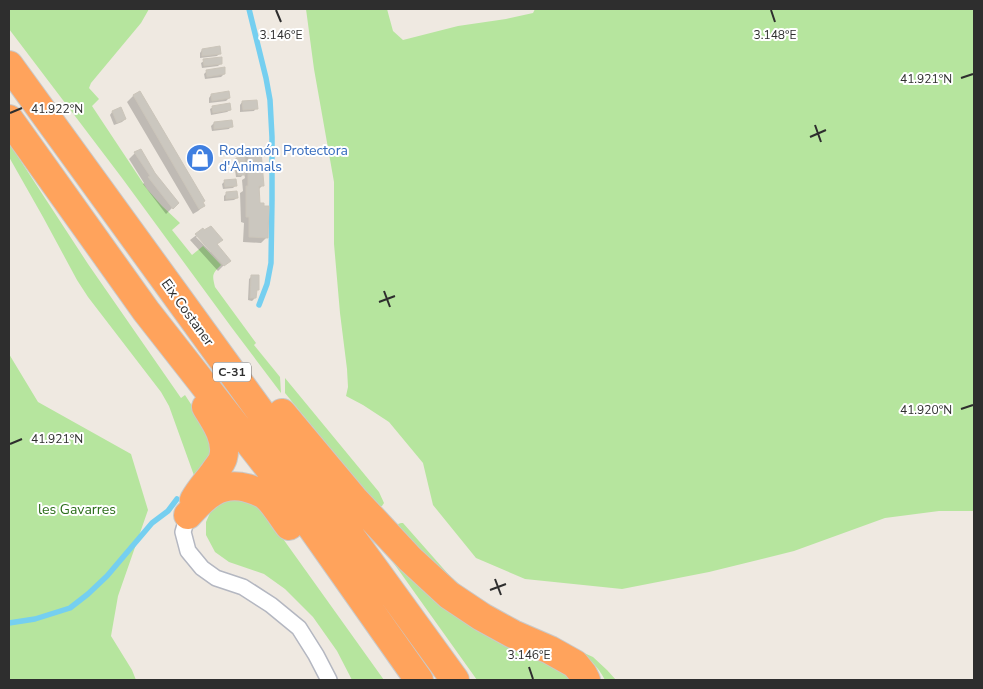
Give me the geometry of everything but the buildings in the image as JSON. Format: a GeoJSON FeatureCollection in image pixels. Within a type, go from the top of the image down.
{"type":"FeatureCollection","features":[{"type":"Feature","properties":{"kind":"highway","name":"Eix Costaner"},"geometry":{"type":"LineString","coordinates":[[9,65],[456,680]]}},
{"type":"Feature","properties":{"kind":"highway","name":"C-31"},"geometry":{"type":"LineString","coordinates":[[9,119],[146,311],[276,477],[419,680]]}},
{"type":"Feature","properties":{"kind":"highway"},"geometry":{"type":"LineString","coordinates":[[121,219],[354,499],[410,559],[449,595],[482,617],[513,634],[550,650],[574,664],[584,674],[586,680]]}},
{"type":"Feature","properties":{"kind":"highway"},"geometry":{"type":"LineString","coordinates":[[146,311],[218,425],[224,441],[223,457],[200,490],[188,515]]}},
{"type":"Feature","properties":{"kind":"highway"},"geometry":{"type":"LineString","coordinates":[[188,515],[214,491],[223,487],[239,486],[254,489],[267,497],[402,680]]}},
{"type":"Feature","properties":{"kind":"street"},"geometry":{"type":"LineString","coordinates":[[188,515],[184,532],[188,552],[202,568],[216,578],[243,587],[271,605],[299,628],[329,680]]}},
{"type":"Feature","properties":{"kind":"green space"},"geometry":{"type":"Polygon","coordinates":[[[9,9],[149,9],[141,23],[91,83],[89,88],[99,99],[92,106],[147,189],[180,223],[172,230],[192,255],[203,246],[221,265],[213,275],[215,287],[256,343],[254,345],[280,377],[281,393],[9,29],[9,9]]]}},
{"type":"Feature","properties":{"kind":"green space"},"geometry":{"type":"Polygon","coordinates":[[[306,9],[387,9],[393,31],[403,40],[458,26],[533,13],[535,9],[974,9],[974,511],[939,511],[885,518],[794,551],[709,572],[622,589],[525,579],[476,558],[433,505],[423,463],[389,422],[346,396],[348,387],[347,369],[334,244],[334,182],[314,69],[306,9]]]}},
{"type":"Feature","properties":{"kind":"green space"},"geometry":{"type":"Polygon","coordinates":[[[9,143],[88,264],[181,398],[185,395],[202,421],[215,448],[196,481],[169,406],[161,392],[77,280],[9,157],[9,143]]]}},
{"type":"Feature","properties":{"kind":"green space","name":"les Gavarres"},"geometry":{"type":"Polygon","coordinates":[[[9,354],[38,402],[131,454],[148,510],[118,596],[111,636],[136,680],[9,680],[9,354]]]}},
{"type":"Feature","properties":{"kind":"green space"},"geometry":{"type":"Polygon","coordinates":[[[285,378],[379,492],[384,503],[382,506],[379,506],[370,497],[285,393],[285,378]]]}},
{"type":"Feature","properties":{"kind":"green space"},"geometry":{"type":"Polygon","coordinates":[[[241,497],[261,508],[384,680],[352,680],[337,651],[313,617],[285,589],[264,574],[229,562],[215,552],[206,535],[206,522],[210,513],[227,498],[241,497]]]}},
{"type":"Feature","properties":{"kind":"green space"},"geometry":{"type":"Polygon","coordinates":[[[350,506],[575,680],[477,680],[395,565],[350,506]]]}},
{"type":"Feature","properties":{"kind":"green space"},"geometry":{"type":"Polygon","coordinates":[[[401,523],[449,575],[475,598],[520,624],[593,657],[616,680],[605,680],[599,670],[586,656],[507,619],[463,592],[435,566],[400,528],[398,524],[401,523]]]}},
{"type":"Feature","properties":{"kind":"waterway"},"geometry":{"type":"LineString","coordinates":[[249,9],[270,100],[272,137],[271,263],[267,284],[259,305]]}},
{"type":"Feature","properties":{"kind":"waterway"},"geometry":{"type":"LineString","coordinates":[[9,623],[35,619],[70,608],[107,576],[152,523],[168,511],[177,499]]}},
{"type":"Feature","properties":{"kind":"place","name":"Rodamón Protectora d'Animals"},"geometry":{"type":"Point","coordinates":[200,158]}}]}
